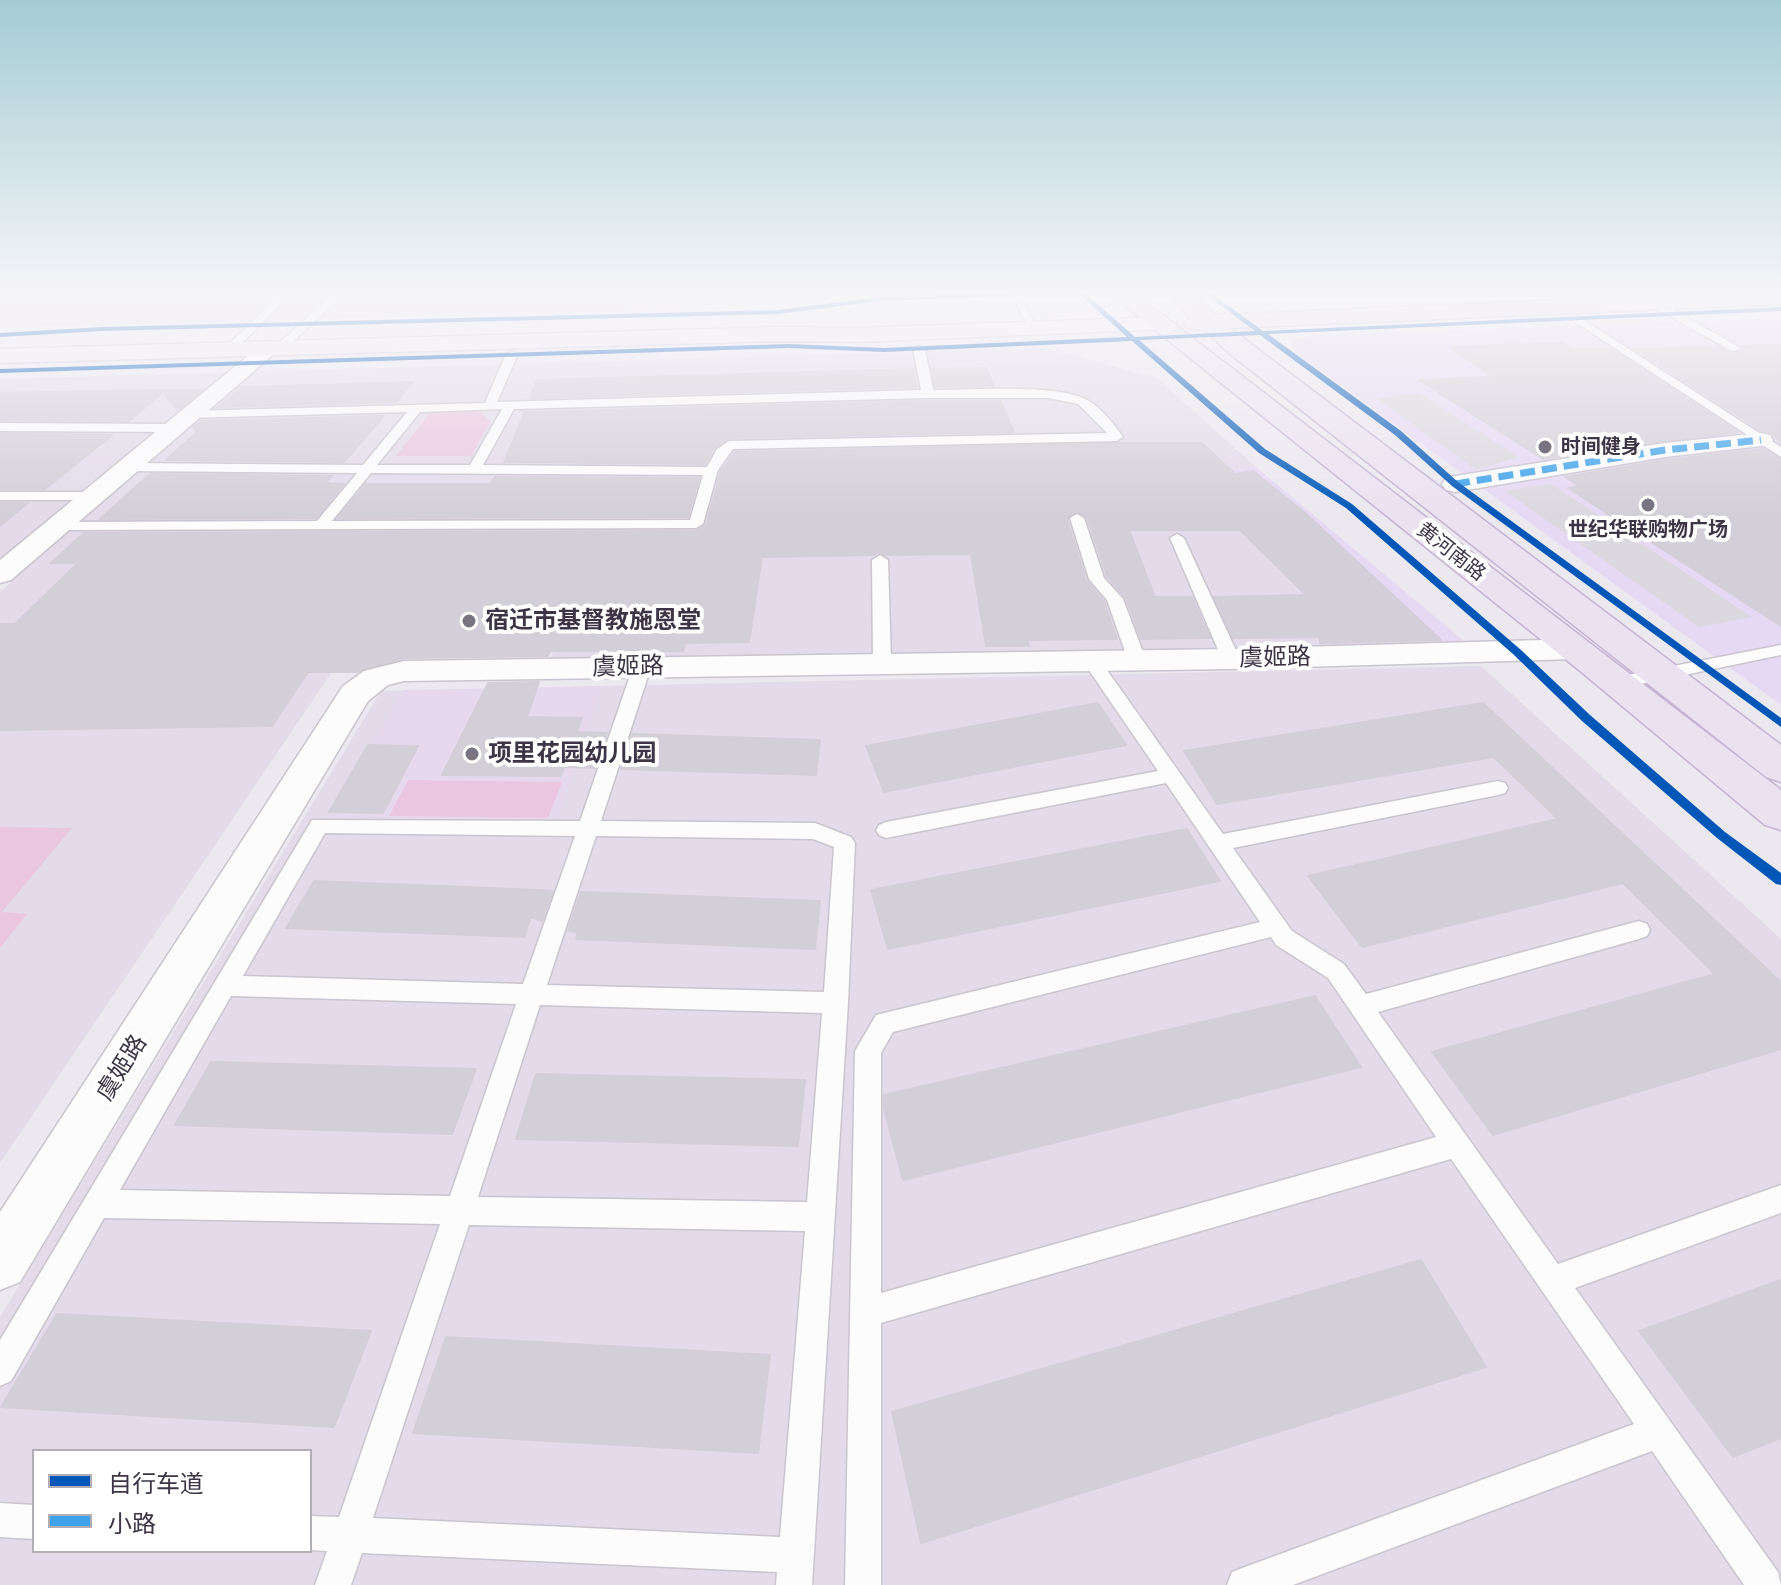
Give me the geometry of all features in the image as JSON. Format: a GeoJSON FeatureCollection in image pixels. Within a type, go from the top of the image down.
{"type":"FeatureCollection","features":[{"type":"Feature","properties":{"kind":"main road","name":"黄河南路"},"geometry":{"type":"LineString","coordinates":[[1214,367],[1576,649],[1781,814]]}},
{"type":"Feature","properties":{"kind":"main road","name":"黄河南路"},"geometry":{"type":"LineString","coordinates":[[1263,367],[1781,767]]}},
{"type":"Feature","properties":{"kind":"street"},"geometry":{"type":"LineString","coordinates":[[0,574],[126,467],[252,367]]}},
{"type":"Feature","properties":{"kind":"street"},"geometry":{"type":"LineString","coordinates":[[1455,484],[1651,452],[1771,446]]}},
{"type":"Feature","properties":{"kind":"street","name":"虞姬路"},"geometry":{"type":"LineString","coordinates":[[0,1262],[355,694],[376,678],[404,671],[1231,659],[1576,649]]}},
{"type":"Feature","properties":{"kind":"lane"},"geometry":{"type":"LineString","coordinates":[[489,407],[506,367]]}},
{"type":"Feature","properties":{"kind":"lane"},"geometry":{"type":"LineString","coordinates":[[923,367],[928,395]]}},
{"type":"Feature","properties":{"kind":"lane"},"geometry":{"type":"LineString","coordinates":[[1651,367],[1771,446]]}},
{"type":"Feature","properties":{"kind":"lane"},"geometry":{"type":"LineString","coordinates":[[0,427],[181,422],[510,406],[1049,394],[1082,401],[1117,437],[729,445],[720,453],[712,471],[696,524],[57,526]]}},
{"type":"Feature","properties":{"kind":"lane"},"geometry":{"type":"LineString","coordinates":[[474,470],[510,406]]}},
{"type":"Feature","properties":{"kind":"lane"},"geometry":{"type":"LineString","coordinates":[[320,526],[416,409]]}},
{"type":"Feature","properties":{"kind":"lane"},"geometry":{"type":"LineString","coordinates":[[126,467],[712,471]]}},
{"type":"Feature","properties":{"kind":"lane"},"geometry":{"type":"LineString","coordinates":[[0,496],[91,496]]}},
{"type":"Feature","properties":{"kind":"lane"},"geometry":{"type":"LineString","coordinates":[[1077,518],[1097,579],[1115,599],[1137,660]]}},
{"type":"Feature","properties":{"kind":"lane"},"geometry":{"type":"LineString","coordinates":[[1177,538],[1231,659]]}},
{"type":"Feature","properties":{"kind":"lane"},"geometry":{"type":"LineString","coordinates":[[880,560],[882,663]]}},
{"type":"Feature","properties":{"kind":"lane"},"geometry":{"type":"LineString","coordinates":[[1617,683],[1781,650]]}},
{"type":"Feature","properties":{"kind":"lane"},"geometry":{"type":"LineString","coordinates":[[1091,660],[1284,938],[1336,971],[1765,1585]]}},
{"type":"Feature","properties":{"kind":"lane"},"geometry":{"type":"LineString","coordinates":[[333,1585],[642,667]]}},
{"type":"Feature","properties":{"kind":"lane"},"geometry":{"type":"LineString","coordinates":[[886,830],[1171,775]]}},
{"type":"Feature","properties":{"kind":"lane"},"geometry":{"type":"LineString","coordinates":[[1217,843],[1498,788]]}},
{"type":"Feature","properties":{"kind":"lane"},"geometry":{"type":"LineString","coordinates":[[0,1370],[319,825],[815,831],[844,843],[836,1003],[796,1570],[312,1533]]}},
{"type":"Feature","properties":{"kind":"lane"},"geometry":{"type":"LineString","coordinates":[[863,1585],[868,1051],[885,1023],[1276,927]]}},
{"type":"Feature","properties":{"kind":"lane"},"geometry":{"type":"LineString","coordinates":[[1361,1006],[1639,930]]}},
{"type":"Feature","properties":{"kind":"lane"},"geometry":{"type":"LineString","coordinates":[[223,986],[836,1003]]}},
{"type":"Feature","properties":{"kind":"lane"},"geometry":{"type":"LineString","coordinates":[[866,1312],[1457,1144]]}},
{"type":"Feature","properties":{"kind":"lane"},"geometry":{"type":"LineString","coordinates":[[1552,1281],[1781,1199]]}},
{"type":"Feature","properties":{"kind":"lane"},"geometry":{"type":"LineString","coordinates":[[98,1204],[820,1217]]}},
{"type":"Feature","properties":{"kind":"lane"},"geometry":{"type":"LineString","coordinates":[[1245,1585],[1658,1432]]}},
{"type":"Feature","properties":{"kind":"lane"},"geometry":{"type":"LineString","coordinates":[[0,1520],[32,1522]]}},
{"type":"Feature","properties":{"kind":"shaded area"},"geometry":{"type":"Polygon","coordinates":[[[406,367],[1116,367],[1157,378],[1256,467],[1206,475],[1390,649],[549,662],[585,573],[336,666],[0,1163],[0,592],[22,572],[0,571],[0,379],[406,367]]]}},
{"type":"Feature","properties":{"kind":"shaded area"},"geometry":{"type":"Polygon","coordinates":[[[1315,367],[1781,367],[1781,705],[1315,367]]]}},
{"type":"Feature","properties":{"kind":"shaded area"},"geometry":{"type":"Polygon","coordinates":[[[1420,393],[1518,457],[1477,470],[1376,398],[1420,393]]]}},
{"type":"Feature","properties":{"kind":"shaded area"},"geometry":{"type":"Polygon","coordinates":[[[476,410],[491,421],[471,456],[396,456],[432,411],[476,410]]]}},
{"type":"Feature","properties":{"kind":"shaded area"},"geometry":{"type":"Polygon","coordinates":[[[1256,467],[1471,647],[1390,649],[1205,475],[1256,467]]]}},
{"type":"Feature","properties":{"kind":"shaded area"},"geometry":{"type":"Polygon","coordinates":[[[1551,484],[1752,617],[1699,627],[1505,491],[1551,484]]]}},
{"type":"Feature","properties":{"kind":"shaded area"},"geometry":{"type":"Polygon","coordinates":[[[1481,666],[1781,939],[1781,1585],[0,1585],[0,1317],[381,691],[1481,666]]]}},
{"type":"Feature","properties":{"kind":"shaded area","name":"项里花园幼儿园"},"geometry":{"type":"Polygon","coordinates":[[[602,686],[556,821],[328,818],[404,690],[602,686]]]}},
{"type":"Feature","properties":{"kind":"shaded area"},"geometry":{"type":"Polygon","coordinates":[[[408,780],[562,782],[548,818],[389,816],[408,780]]]}},
{"type":"Feature","properties":{"kind":"shaded area"},"geometry":{"type":"Polygon","coordinates":[[[0,827],[72,828],[2,912],[27,914],[0,948],[0,827]]]}},
{"type":"Feature","properties":{"kind":"building"},"geometry":{"type":"Polygon","coordinates":[[[1478,367],[1638,367],[1738,432],[1543,459],[1419,380],[1492,377],[1478,367]]]}},
{"type":"Feature","properties":{"kind":"building"},"geometry":{"type":"Polygon","coordinates":[[[1663,367],[1781,367],[1781,443],[1771,432],[1760,430],[1663,367]]]}},
{"type":"Feature","properties":{"kind":"building"},"geometry":{"type":"Polygon","coordinates":[[[986,368],[994,386],[935,387],[932,369],[986,368]]]}},
{"type":"Feature","properties":{"kind":"building"},"geometry":{"type":"Polygon","coordinates":[[[914,369],[917,387],[530,398],[537,380],[914,369]]]}},
{"type":"Feature","properties":{"kind":"building"},"geometry":{"type":"Polygon","coordinates":[[[413,382],[396,402],[217,407],[242,387],[413,382]]]}},
{"type":"Feature","properties":{"kind":"building"},"geometry":{"type":"Polygon","coordinates":[[[202,390],[178,410],[163,392],[129,421],[0,420],[0,393],[202,390]]]}},
{"type":"Feature","properties":{"kind":"building"},"geometry":{"type":"Polygon","coordinates":[[[1000,401],[1014,432],[729,438],[714,448],[705,464],[504,462],[525,412],[1000,401]]]}},
{"type":"Feature","properties":{"kind":"building"},"geometry":{"type":"Polygon","coordinates":[[[384,416],[344,462],[166,460],[197,432],[193,427],[201,421],[384,416]]]}},
{"type":"Feature","properties":{"kind":"building"},"geometry":{"type":"Polygon","coordinates":[[[0,434],[112,435],[45,489],[0,489],[0,434]]]}},
{"type":"Feature","properties":{"kind":"building"},"geometry":{"type":"Polygon","coordinates":[[[1202,443],[1235,474],[1253,471],[1304,512],[1441,640],[1320,643],[1320,637],[1233,638],[1214,597],[1306,595],[1240,530],[1129,530],[1155,597],[1192,597],[1210,638],[1141,639],[1126,598],[1107,576],[1087,517],[1076,511],[1067,519],[1086,580],[1104,602],[1117,639],[1027,640],[1029,646],[986,646],[971,554],[886,555],[878,552],[874,555],[762,557],[749,642],[685,643],[683,651],[550,651],[548,656],[404,658],[358,672],[308,672],[272,726],[0,730],[0,624],[15,624],[78,563],[51,563],[84,533],[696,531],[706,525],[721,471],[735,452],[1202,443]]]}},
{"type":"Feature","properties":{"kind":"building"},"geometry":{"type":"Polygon","coordinates":[[[1763,449],[1781,460],[1781,626],[1568,488],[1579,486],[1565,477],[1665,460],[1763,449]]]}},
{"type":"Feature","properties":{"kind":"building"},"geometry":{"type":"Polygon","coordinates":[[[150,474],[332,476],[325,483],[344,484],[316,518],[100,519],[150,474]]]}},
{"type":"Feature","properties":{"kind":"building"},"geometry":{"type":"Polygon","coordinates":[[[495,477],[699,478],[688,517],[338,518],[366,484],[490,484],[495,477]]]}},
{"type":"Feature","properties":{"kind":"building"},"geometry":{"type":"Polygon","coordinates":[[[0,503],[28,503],[0,526],[0,503]]]}},
{"type":"Feature","properties":{"kind":"building"},"geometry":{"type":"Polygon","coordinates":[[[539,682],[527,717],[582,718],[577,732],[607,733],[595,768],[564,767],[561,776],[442,775],[488,683],[539,682]]]}},
{"type":"Feature","properties":{"kind":"building"},"geometry":{"type":"Polygon","coordinates":[[[1098,703],[1126,745],[884,792],[866,746],[1098,703]]]}},
{"type":"Feature","properties":{"kind":"building"},"geometry":{"type":"Polygon","coordinates":[[[1483,703],[1781,982],[1781,1049],[1493,1135],[1432,1052],[1715,974],[1623,883],[1362,947],[1308,876],[1558,819],[1494,757],[1217,804],[1184,751],[1483,703]]]}},
{"type":"Feature","properties":{"kind":"building"},"geometry":{"type":"Polygon","coordinates":[[[632,734],[820,740],[816,775],[621,769],[632,734]]]}},
{"type":"Feature","properties":{"kind":"building"},"geometry":{"type":"Polygon","coordinates":[[[368,745],[418,746],[383,813],[329,812],[368,745]]]}},
{"type":"Feature","properties":{"kind":"building"},"geometry":{"type":"Polygon","coordinates":[[[1187,829],[1220,881],[888,949],[871,890],[1187,829]]]}},
{"type":"Feature","properties":{"kind":"building"},"geometry":{"type":"Polygon","coordinates":[[[314,881],[553,891],[542,921],[531,917],[524,937],[286,928],[314,881]]]}},
{"type":"Feature","properties":{"kind":"building"},"geometry":{"type":"Polygon","coordinates":[[[581,892],[820,901],[815,949],[576,939],[578,933],[568,930],[581,892]]]}},
{"type":"Feature","properties":{"kind":"building"},"geometry":{"type":"Polygon","coordinates":[[[1315,996],[1361,1067],[903,1180],[884,1109],[884,1095],[1315,996]]]}},
{"type":"Feature","properties":{"kind":"building"},"geometry":{"type":"Polygon","coordinates":[[[211,1062],[476,1069],[452,1134],[175,1125],[211,1062]]]}},
{"type":"Feature","properties":{"kind":"building"},"geometry":{"type":"Polygon","coordinates":[[[536,1074],[805,1080],[798,1146],[516,1139],[536,1074]]]}},
{"type":"Feature","properties":{"kind":"building"},"geometry":{"type":"Polygon","coordinates":[[[1421,1260],[1486,1367],[921,1543],[892,1412],[1421,1260]]]}},
{"type":"Feature","properties":{"kind":"building"},"geometry":{"type":"Polygon","coordinates":[[[1781,1280],[1781,1438],[1733,1457],[1639,1331],[1781,1280]]]}},
{"type":"Feature","properties":{"kind":"building"},"geometry":{"type":"Polygon","coordinates":[[[57,1314],[371,1331],[334,1427],[1,1407],[57,1314]]]}},
{"type":"Feature","properties":{"kind":"building"},"geometry":{"type":"Polygon","coordinates":[[[446,1337],[770,1355],[758,1453],[413,1433],[446,1337]]]}},
{"type":"Feature","properties":{"kind":"marked path"},"geometry":{"type":"LineString","coordinates":[[1455,484],[1665,450],[1761,440]]}},
{"type":"Feature","properties":{"kind":"cycle path"},"geometry":{"type":"LineString","coordinates":[[0,371],[127,367]]}},
{"type":"Feature","properties":{"kind":"cycle path"},"geometry":{"type":"LineString","coordinates":[[1166,367],[1262,451],[1349,506],[1721,835],[1781,880]]}},
{"type":"Feature","properties":{"kind":"cycle path"},"geometry":{"type":"LineString","coordinates":[[1308,367],[1398,433],[1455,484],[1781,723]]}},
{"type":"Feature","properties":{"kind":"place","name":"时间健身"},"geometry":{"type":"Point","coordinates":[1545,447]}},
{"type":"Feature","properties":{"kind":"place","name":"世纪华联购物广场"},"geometry":{"type":"Point","coordinates":[1648,505]}},
{"type":"Feature","properties":{"kind":"place","name":"宿迁市基督教施恩堂"},"geometry":{"type":"Point","coordinates":[469,621]}},
{"type":"Feature","properties":{"kind":"place","name":"项里花园幼儿园"},"geometry":{"type":"Point","coordinates":[472,754]}}]}
